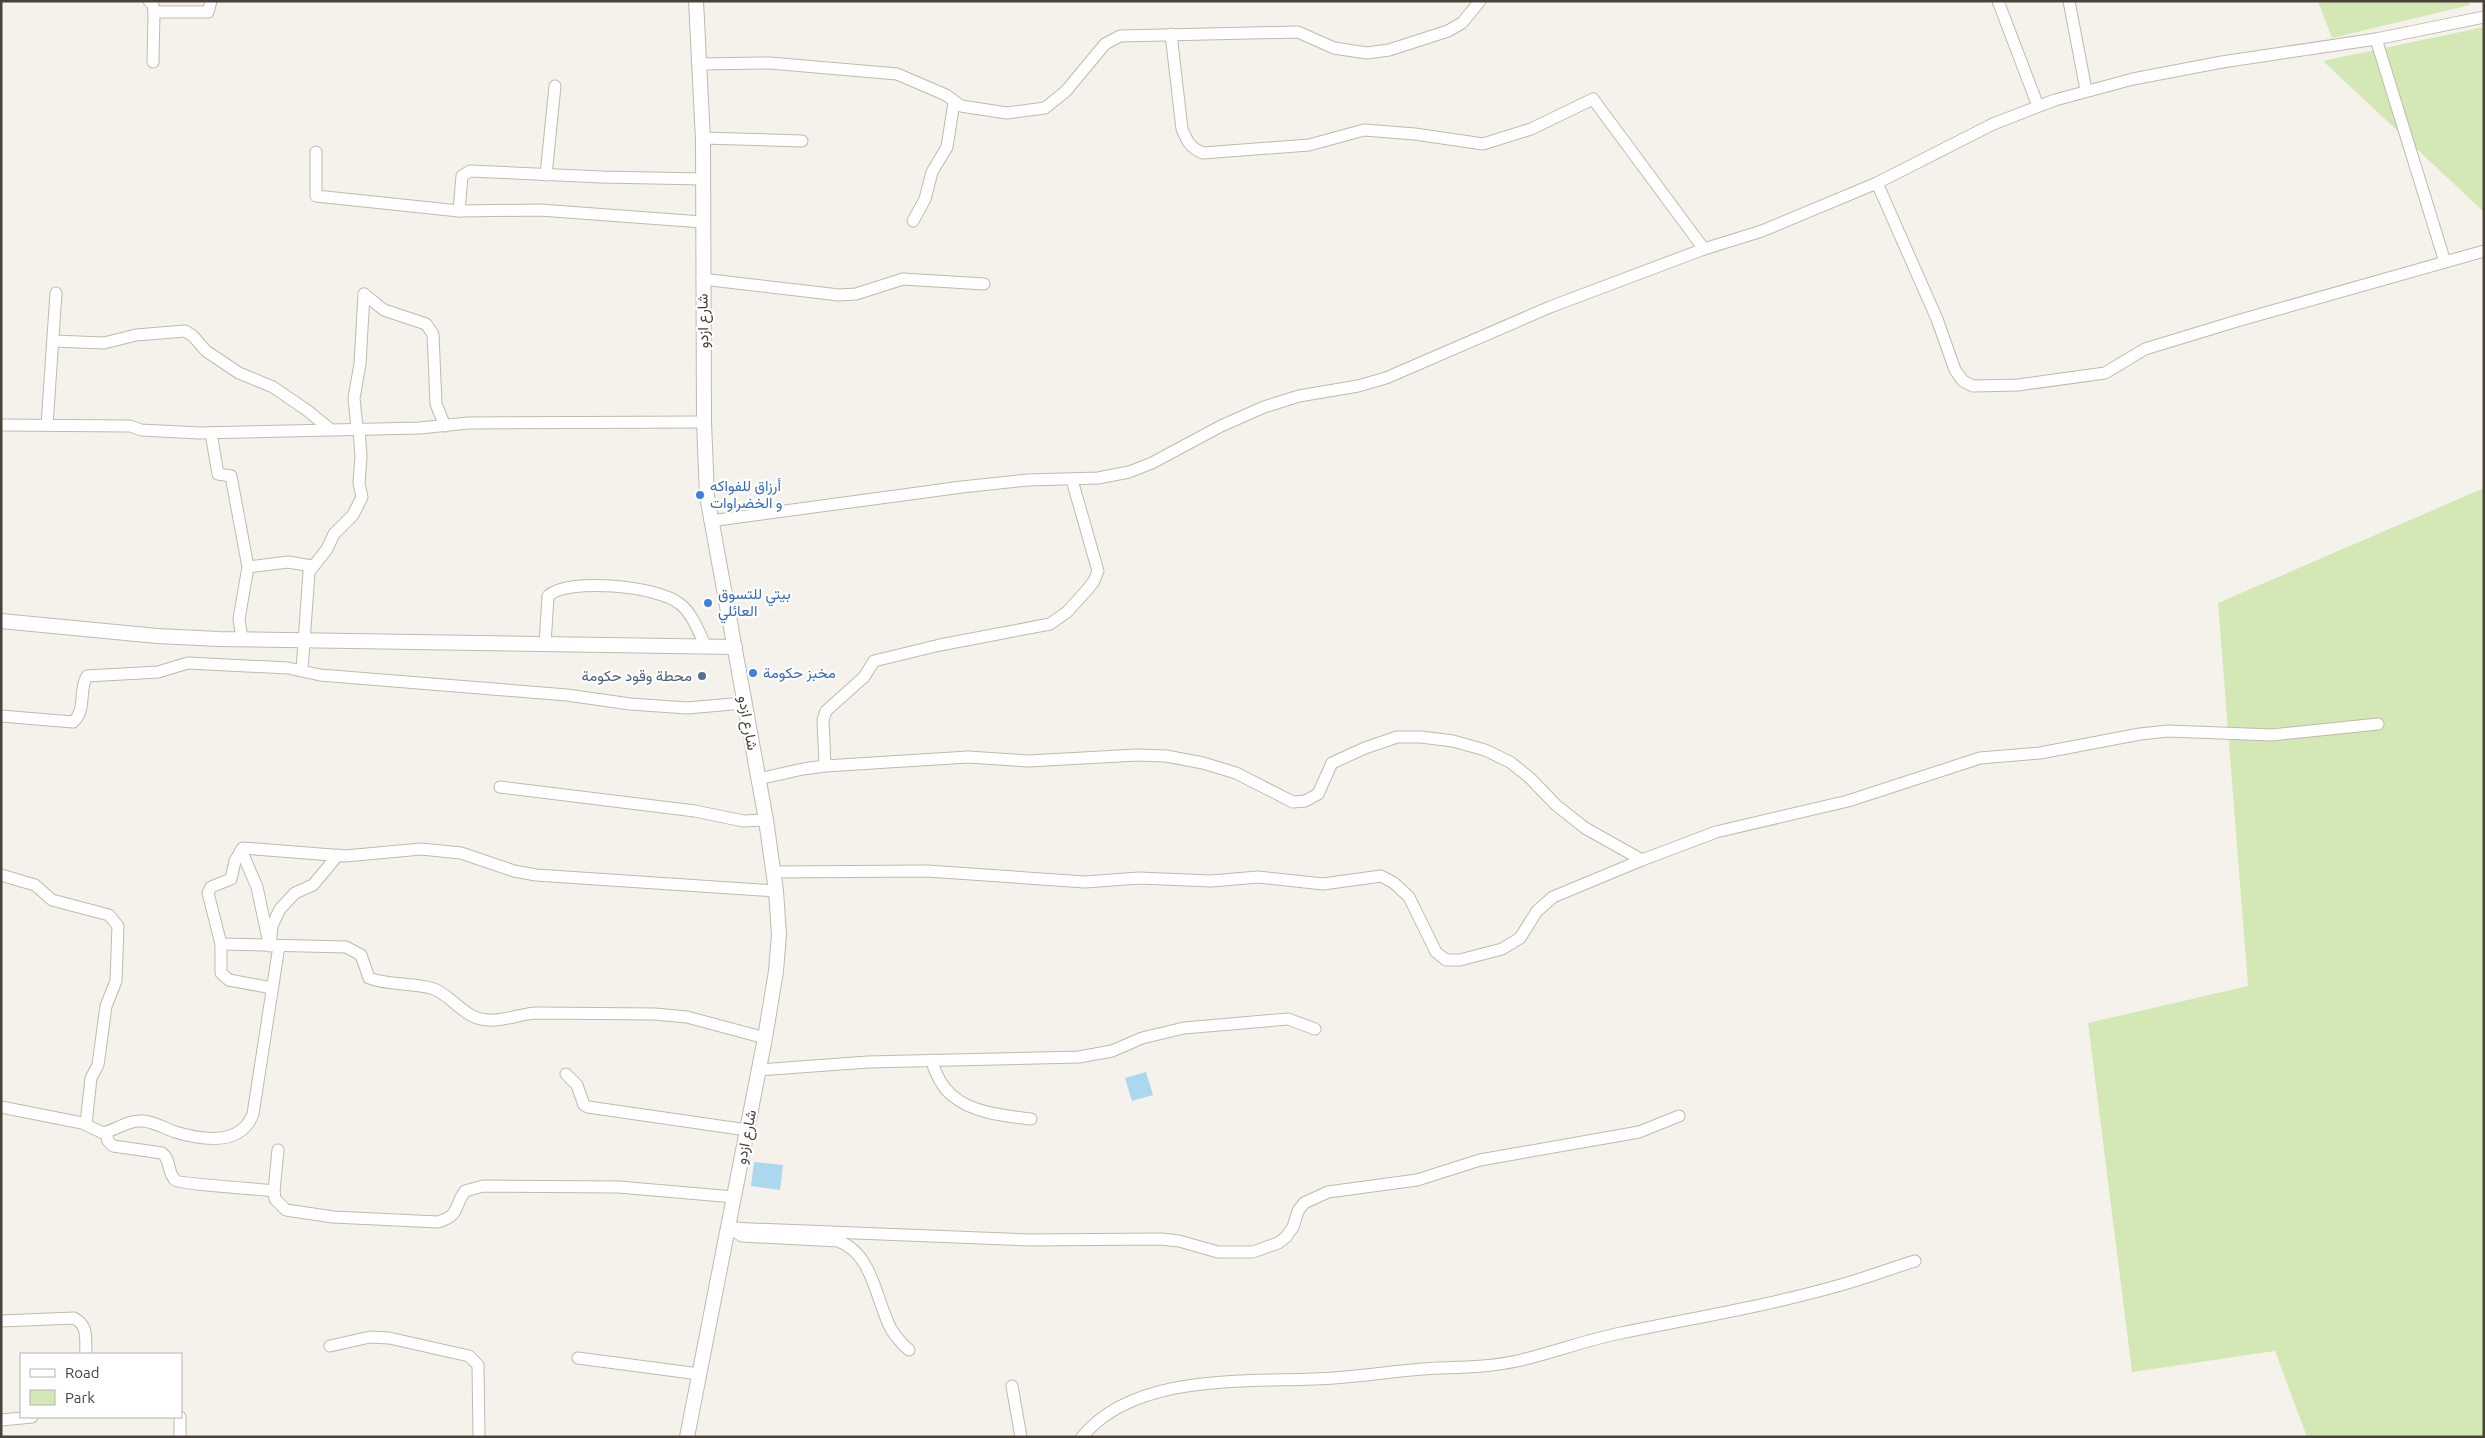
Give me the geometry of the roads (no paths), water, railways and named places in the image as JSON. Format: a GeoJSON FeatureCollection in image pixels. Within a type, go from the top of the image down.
{"type":"FeatureCollection","features":[{"type":"Feature","properties":{"kind":"street"},"geometry":{"type":"LineString","coordinates":[[149,1],[154,6],[153,62]]}},
{"type":"Feature","properties":{"kind":"street"},"geometry":{"type":"LineString","coordinates":[[154,12],[208,12],[211,1]]}},
{"type":"Feature","properties":{"kind":"street","name":"شارع ازدو"},"geometry":{"type":"LineString","coordinates":[[687,1437],[699,1374],[733,1228],[734,1197],[765,1038],[776,971],[779,935],[774,872],[766,820],[710,521],[704,422],[703,138],[696,1]]}},
{"type":"Feature","properties":{"kind":"street"},"geometry":{"type":"LineString","coordinates":[[700,64],[770,63],[897,74],[946,95],[954,102],[970,109],[1007,113],[1045,108],[1066,91],[1105,44],[1120,36],[1298,32],[1334,48],[1367,53],[1389,50],[1448,32],[1462,23],[1480,1]]}},
{"type":"Feature","properties":{"kind":"street"},"geometry":{"type":"LineString","coordinates":[[1998,1],[2038,106]]}},
{"type":"Feature","properties":{"kind":"street"},"geometry":{"type":"LineString","coordinates":[[2069,1],[2086,90]]}},
{"type":"Feature","properties":{"kind":"street"},"geometry":{"type":"LineString","coordinates":[[710,521],[972,486],[1028,480],[1098,478],[1129,472],[1160,459],[1221,426],[1264,407],[1298,396],[1358,386],[1386,378],[1550,307],[1704,249],[1762,231],[1878,183],[1993,124],[2038,106],[2086,90],[2222,62],[2376,39],[2484,17]]}},
{"type":"Feature","properties":{"kind":"street"},"geometry":{"type":"LineString","coordinates":[[1171,34],[1182,128],[1187,142],[1194,149],[1203,153],[1309,145],[1364,130],[1415,134],[1483,144],[1531,129],[1593,99],[1704,249]]}},
{"type":"Feature","properties":{"kind":"street"},"geometry":{"type":"LineString","coordinates":[[2376,39],[2445,262]]}},
{"type":"Feature","properties":{"kind":"street"},"geometry":{"type":"LineString","coordinates":[[546,175],[554,86]]}},
{"type":"Feature","properties":{"kind":"street"},"geometry":{"type":"LineString","coordinates":[[913,221],[925,199],[932,172],[947,147],[954,102]]}},
{"type":"Feature","properties":{"kind":"street"},"geometry":{"type":"LineString","coordinates":[[703,138],[802,141]]}},
{"type":"Feature","properties":{"kind":"street"},"geometry":{"type":"LineString","coordinates":[[316,152],[316,196],[459,211],[540,210],[702,222]]}},
{"type":"Feature","properties":{"kind":"street"},"geometry":{"type":"LineString","coordinates":[[459,211],[462,176],[470,171],[703,179]]}},
{"type":"Feature","properties":{"kind":"street"},"geometry":{"type":"LineString","coordinates":[[1878,183],[1938,319],[1955,370],[1963,381],[1973,386],[2018,385],[2106,373],[2145,349],[2237,320],[2484,251]]}},
{"type":"Feature","properties":{"kind":"street"},"geometry":{"type":"LineString","coordinates":[[702,280],[840,295],[863,292],[903,279],[984,284]]}},
{"type":"Feature","properties":{"kind":"street"},"geometry":{"type":"LineString","coordinates":[[47,425],[56,294]]}},
{"type":"Feature","properties":{"kind":"street"},"geometry":{"type":"LineString","coordinates":[[302,670],[308,578],[312,566],[327,549],[334,534],[353,515],[362,497],[359,483],[361,458],[354,398],[361,356],[364,294],[390,312],[426,324],[433,334],[436,404],[445,426]]}},
{"type":"Feature","properties":{"kind":"street"},"geometry":{"type":"LineString","coordinates":[[53,342],[104,343],[136,335],[185,331],[194,336],[206,351],[239,373],[274,387],[308,411],[330,430]]}},
{"type":"Feature","properties":{"kind":"street"},"geometry":{"type":"LineString","coordinates":[[1,425],[130,426],[141,430],[170,433],[211,433],[445,426],[468,423],[704,422]]}},
{"type":"Feature","properties":{"kind":"street"},"geometry":{"type":"LineString","coordinates":[[211,433],[218,474],[230,476],[233,484],[248,567],[240,619],[242,639]]}},
{"type":"Feature","properties":{"kind":"street"},"geometry":{"type":"LineString","coordinates":[[825,766],[823,720],[826,711],[864,677],[874,662],[940,645],[1050,624],[1067,612],[1086,590],[1098,571],[1072,480]]}},
{"type":"Feature","properties":{"kind":"street"},"geometry":{"type":"LineString","coordinates":[[248,567],[288,562],[312,566]]}},
{"type":"Feature","properties":{"kind":"street"},"geometry":{"type":"LineString","coordinates":[[545,644],[548,596],[554,590],[569,586],[632,587],[667,594],[682,605],[693,620],[706,647]]}},
{"type":"Feature","properties":{"kind":"street"},"geometry":{"type":"LineString","coordinates":[[1,620],[157,636],[304,641],[735,647]]}},
{"type":"Feature","properties":{"kind":"street"},"geometry":{"type":"LineString","coordinates":[[1,716],[73,722],[80,713],[84,681],[87,676],[92,674],[152,672],[188,663],[302,670],[320,675],[567,695],[630,704],[687,708],[744,703]]}},
{"type":"Feature","properties":{"kind":"street"},"geometry":{"type":"LineString","coordinates":[[774,872],[927,871],[1085,882],[1139,878],[1211,881],[1258,877],[1323,884],[1381,876],[1394,883],[1409,897],[1436,952],[1446,960],[1460,960],[1502,949],[1520,938],[1537,911],[1553,898],[1642,860],[1716,832],[1848,801],[1980,758],[2040,753],[2140,734],[2168,731],[2272,735],[2378,724]]}},
{"type":"Feature","properties":{"kind":"street"},"geometry":{"type":"LineString","coordinates":[[758,779],[825,766],[968,757],[1029,761],[1137,755],[1166,756],[1203,763],[1236,773],[1293,802],[1305,801],[1318,794],[1328,771],[1337,759],[1397,737],[1421,737],[1485,750],[1510,762],[1530,778],[1556,805],[1585,828],[1642,860]]}},
{"type":"Feature","properties":{"kind":"street"},"geometry":{"type":"LineString","coordinates":[[500,787],[695,811],[743,821],[766,820]]}},
{"type":"Feature","properties":{"kind":"street"},"geometry":{"type":"LineString","coordinates":[[241,850],[251,848],[338,855],[422,849],[461,853],[514,871],[536,875],[776,891]]}},
{"type":"Feature","properties":{"kind":"street"},"geometry":{"type":"LineString","coordinates":[[241,850],[235,861],[232,879],[211,887],[208,893],[221,944],[221,973],[224,977],[272,988]]}},
{"type":"Feature","properties":{"kind":"street"},"geometry":{"type":"LineString","coordinates":[[241,850],[257,887],[265,931],[275,946]]}},
{"type":"Feature","properties":{"kind":"street"},"geometry":{"type":"LineString","coordinates":[[1,1107],[86,1124],[95,1131],[106,1132],[134,1121],[157,1124],[188,1135],[210,1137],[228,1137],[242,1130],[250,1120],[258,1089],[272,988],[275,946],[272,926],[280,909],[295,893],[313,885],[338,855]]}},
{"type":"Feature","properties":{"kind":"street"},"geometry":{"type":"LineString","coordinates":[[1,875],[35,885],[52,900],[109,915],[118,926],[116,981],[106,1006],[98,1066],[91,1078],[86,1124]]}},
{"type":"Feature","properties":{"kind":"street"},"geometry":{"type":"LineString","coordinates":[[221,944],[346,947],[353,950],[365,962],[365,971],[369,978],[434,989],[470,1015],[487,1020],[508,1019],[526,1013],[537,1012],[655,1014],[687,1017],[765,1038]]}},
{"type":"Feature","properties":{"kind":"street"},"geometry":{"type":"LineString","coordinates":[[759,1070],[930,1060],[1079,1057],[1112,1051],[1142,1038],[1184,1028],[1244,1024],[1278,1019],[1297,1020],[1315,1029]]}},
{"type":"Feature","properties":{"kind":"street"},"geometry":{"type":"LineString","coordinates":[[930,1060],[941,1082],[952,1096],[968,1105],[1031,1120]]}},
{"type":"Feature","properties":{"kind":"street"},"geometry":{"type":"LineString","coordinates":[[566,1074],[577,1085],[584,1105],[588,1107],[747,1130]]}},
{"type":"Feature","properties":{"kind":"street"},"geometry":{"type":"LineString","coordinates":[[733,1228],[1029,1240],[1160,1239],[1218,1252],[1253,1252],[1278,1243],[1286,1237],[1293,1227],[1298,1211],[1304,1203],[1328,1192],[1417,1180],[1480,1160],[1638,1132],[1680,1116]]}},
{"type":"Feature","properties":{"kind":"street"},"geometry":{"type":"LineString","coordinates":[[106,1132],[108,1141],[113,1146],[162,1153],[168,1160],[171,1175],[180,1183],[225,1185],[274,1191]]}},
{"type":"Feature","properties":{"kind":"street"},"geometry":{"type":"LineString","coordinates":[[278,1150],[274,1191],[280,1206],[295,1212],[424,1223],[449,1218],[457,1211],[460,1198],[465,1191],[483,1186],[619,1188],[734,1197]]}},
{"type":"Feature","properties":{"kind":"street"},"geometry":{"type":"LineString","coordinates":[[733,1228],[742,1236],[838,1241],[849,1246],[860,1258],[868,1273],[891,1329],[909,1350]]}},
{"type":"Feature","properties":{"kind":"street"},"geometry":{"type":"LineString","coordinates":[[1082,1437],[1098,1420],[1114,1410],[1132,1401],[1173,1389],[1224,1382],[1348,1378],[1518,1361],[1617,1333],[1836,1286],[1915,1261]]}},
{"type":"Feature","properties":{"kind":"street"},"geometry":{"type":"LineString","coordinates":[[1,1321],[74,1318],[82,1322],[85,1328],[86,1353]]}},
{"type":"Feature","properties":{"kind":"street"},"geometry":{"type":"LineString","coordinates":[[330,1346],[370,1337],[389,1338],[470,1356],[478,1365],[479,1437]]}},
{"type":"Feature","properties":{"kind":"street"},"geometry":{"type":"LineString","coordinates":[[578,1358],[699,1374]]}},
{"type":"Feature","properties":{"kind":"street"},"geometry":{"type":"LineString","coordinates":[[1012,1386],[1021,1437]]}},
{"type":"Feature","properties":{"kind":"street"},"geometry":{"type":"LineString","coordinates":[[1,1420],[22,1418]]}},
{"type":"Feature","properties":{"kind":"street"},"geometry":{"type":"LineString","coordinates":[[180,1418],[180,1437]]}},
{"type":"Feature","properties":{"kind":"water"},"geometry":{"type":"Polygon","coordinates":[[[1146,1072],[1153,1095],[1132,1101],[1125,1078],[1146,1072]]]}},
{"type":"Feature","properties":{"kind":"water"},"geometry":{"type":"Polygon","coordinates":[[[754,1162],[783,1165],[780,1190],[751,1186],[754,1162]]]}},
{"type":"Feature","properties":{"kind":"place","name":"أرزاق للفواكه و الخضراوات"},"geometry":{"type":"Point","coordinates":[700,495]}},
{"type":"Feature","properties":{"kind":"place","name":"بيتي للتسوق العائلي"},"geometry":{"type":"Point","coordinates":[708,603]}},
{"type":"Feature","properties":{"kind":"place","name":"مخبز حكومة"},"geometry":{"type":"Point","coordinates":[753,673]}},
{"type":"Feature","properties":{"kind":"place","name":"محطة وقود حكومة"},"geometry":{"type":"Point","coordinates":[702,676]}}]}
